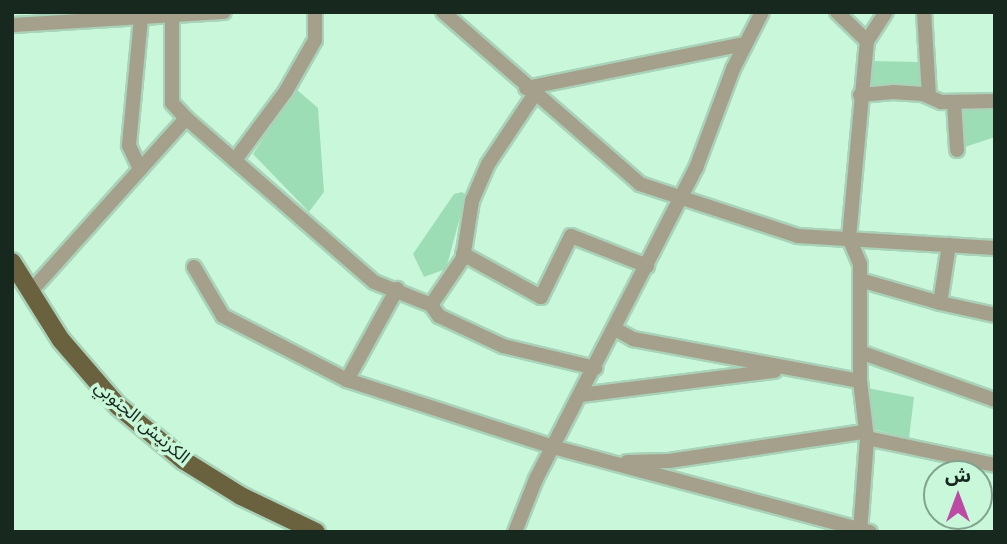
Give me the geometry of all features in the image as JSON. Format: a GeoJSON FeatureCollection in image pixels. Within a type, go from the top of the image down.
{"type":"FeatureCollection","features":[{"type":"Feature","properties":{"kind":"main road","name":"الكرنيش الجنوبي"},"geometry":{"type":"LineString","coordinates":[[12,262],[61,340],[118,407],[183,460],[241,496],[316,532]]}},
{"type":"Feature","properties":{"kind":"street"},"geometry":{"type":"LineString","coordinates":[[12,25],[50,17],[141,17],[224,12]]}},
{"type":"Feature","properties":{"kind":"street"},"geometry":{"type":"LineString","coordinates":[[235,160],[286,91],[315,40],[315,12]]}},
{"type":"Feature","properties":{"kind":"street"},"geometry":{"type":"LineString","coordinates":[[443,12],[530,91],[640,184],[680,201],[798,236],[995,248]]}},
{"type":"Feature","properties":{"kind":"street"},"geometry":{"type":"LineString","coordinates":[[515,532],[553,447],[680,201],[745,44],[762,12]]}},
{"type":"Feature","properties":{"kind":"street"},"geometry":{"type":"LineString","coordinates":[[837,12],[867,41]]}},
{"type":"Feature","properties":{"kind":"street"},"geometry":{"type":"LineString","coordinates":[[194,267],[223,317],[347,380],[553,447],[863,531],[866,435],[860,380],[860,264],[849,238],[867,41],[886,12]]}},
{"type":"Feature","properties":{"kind":"street"},"geometry":{"type":"LineString","coordinates":[[923,12],[929,96]]}},
{"type":"Feature","properties":{"kind":"street"},"geometry":{"type":"LineString","coordinates":[[172,16],[173,103],[186,118],[374,282],[431,304],[439,316],[503,346],[595,368]]}},
{"type":"Feature","properties":{"kind":"street"},"geometry":{"type":"LineString","coordinates":[[140,169],[129,145],[141,17]]}},
{"type":"Feature","properties":{"kind":"street"},"geometry":{"type":"LineString","coordinates":[[431,304],[463,254],[472,201],[488,164],[530,91],[745,44]]}},
{"type":"Feature","properties":{"kind":"street"},"geometry":{"type":"LineString","coordinates":[[860,95],[893,92],[954,102],[995,101]]}},
{"type":"Feature","properties":{"kind":"street"},"geometry":{"type":"LineString","coordinates":[[954,102],[957,150]]}},
{"type":"Feature","properties":{"kind":"street"},"geometry":{"type":"LineString","coordinates":[[31,290],[186,118]]}},
{"type":"Feature","properties":{"kind":"street"},"geometry":{"type":"LineString","coordinates":[[463,254],[541,297],[570,236],[647,267]]}},
{"type":"Feature","properties":{"kind":"street"},"geometry":{"type":"LineString","coordinates":[[940,303],[949,245]]}},
{"type":"Feature","properties":{"kind":"street"},"geometry":{"type":"LineString","coordinates":[[860,280],[940,303],[995,315]]}},
{"type":"Feature","properties":{"kind":"street"},"geometry":{"type":"LineString","coordinates":[[347,380],[397,289]]}},
{"type":"Feature","properties":{"kind":"street"},"geometry":{"type":"LineString","coordinates":[[615,330],[633,340],[787,370],[860,380]]}},
{"type":"Feature","properties":{"kind":"street"},"geometry":{"type":"LineString","coordinates":[[860,352],[995,400]]}},
{"type":"Feature","properties":{"kind":"street"},"geometry":{"type":"LineString","coordinates":[[581,395],[787,370]]}},
{"type":"Feature","properties":{"kind":"street"},"geometry":{"type":"LineString","coordinates":[[611,463],[669,461],[866,435],[995,465]]}},
{"type":"Feature","properties":{"kind":"green space"},"geometry":{"type":"Polygon","coordinates":[[[872,61],[920,62],[922,90],[866,87],[872,61]]]}},
{"type":"Feature","properties":{"kind":"green space"},"geometry":{"type":"Polygon","coordinates":[[[296,89],[318,108],[324,192],[309,212],[253,154],[296,89]]]}},
{"type":"Feature","properties":{"kind":"green space"},"geometry":{"type":"Polygon","coordinates":[[[995,106],[995,137],[962,148],[961,107],[995,106]]]}},
{"type":"Feature","properties":{"kind":"green space"},"geometry":{"type":"Polygon","coordinates":[[[462,192],[466,195],[446,269],[424,277],[413,254],[454,194],[462,192]]]}},
{"type":"Feature","properties":{"kind":"green space"},"geometry":{"type":"Polygon","coordinates":[[[867,388],[914,397],[909,438],[868,428],[867,388]]]}}]}
